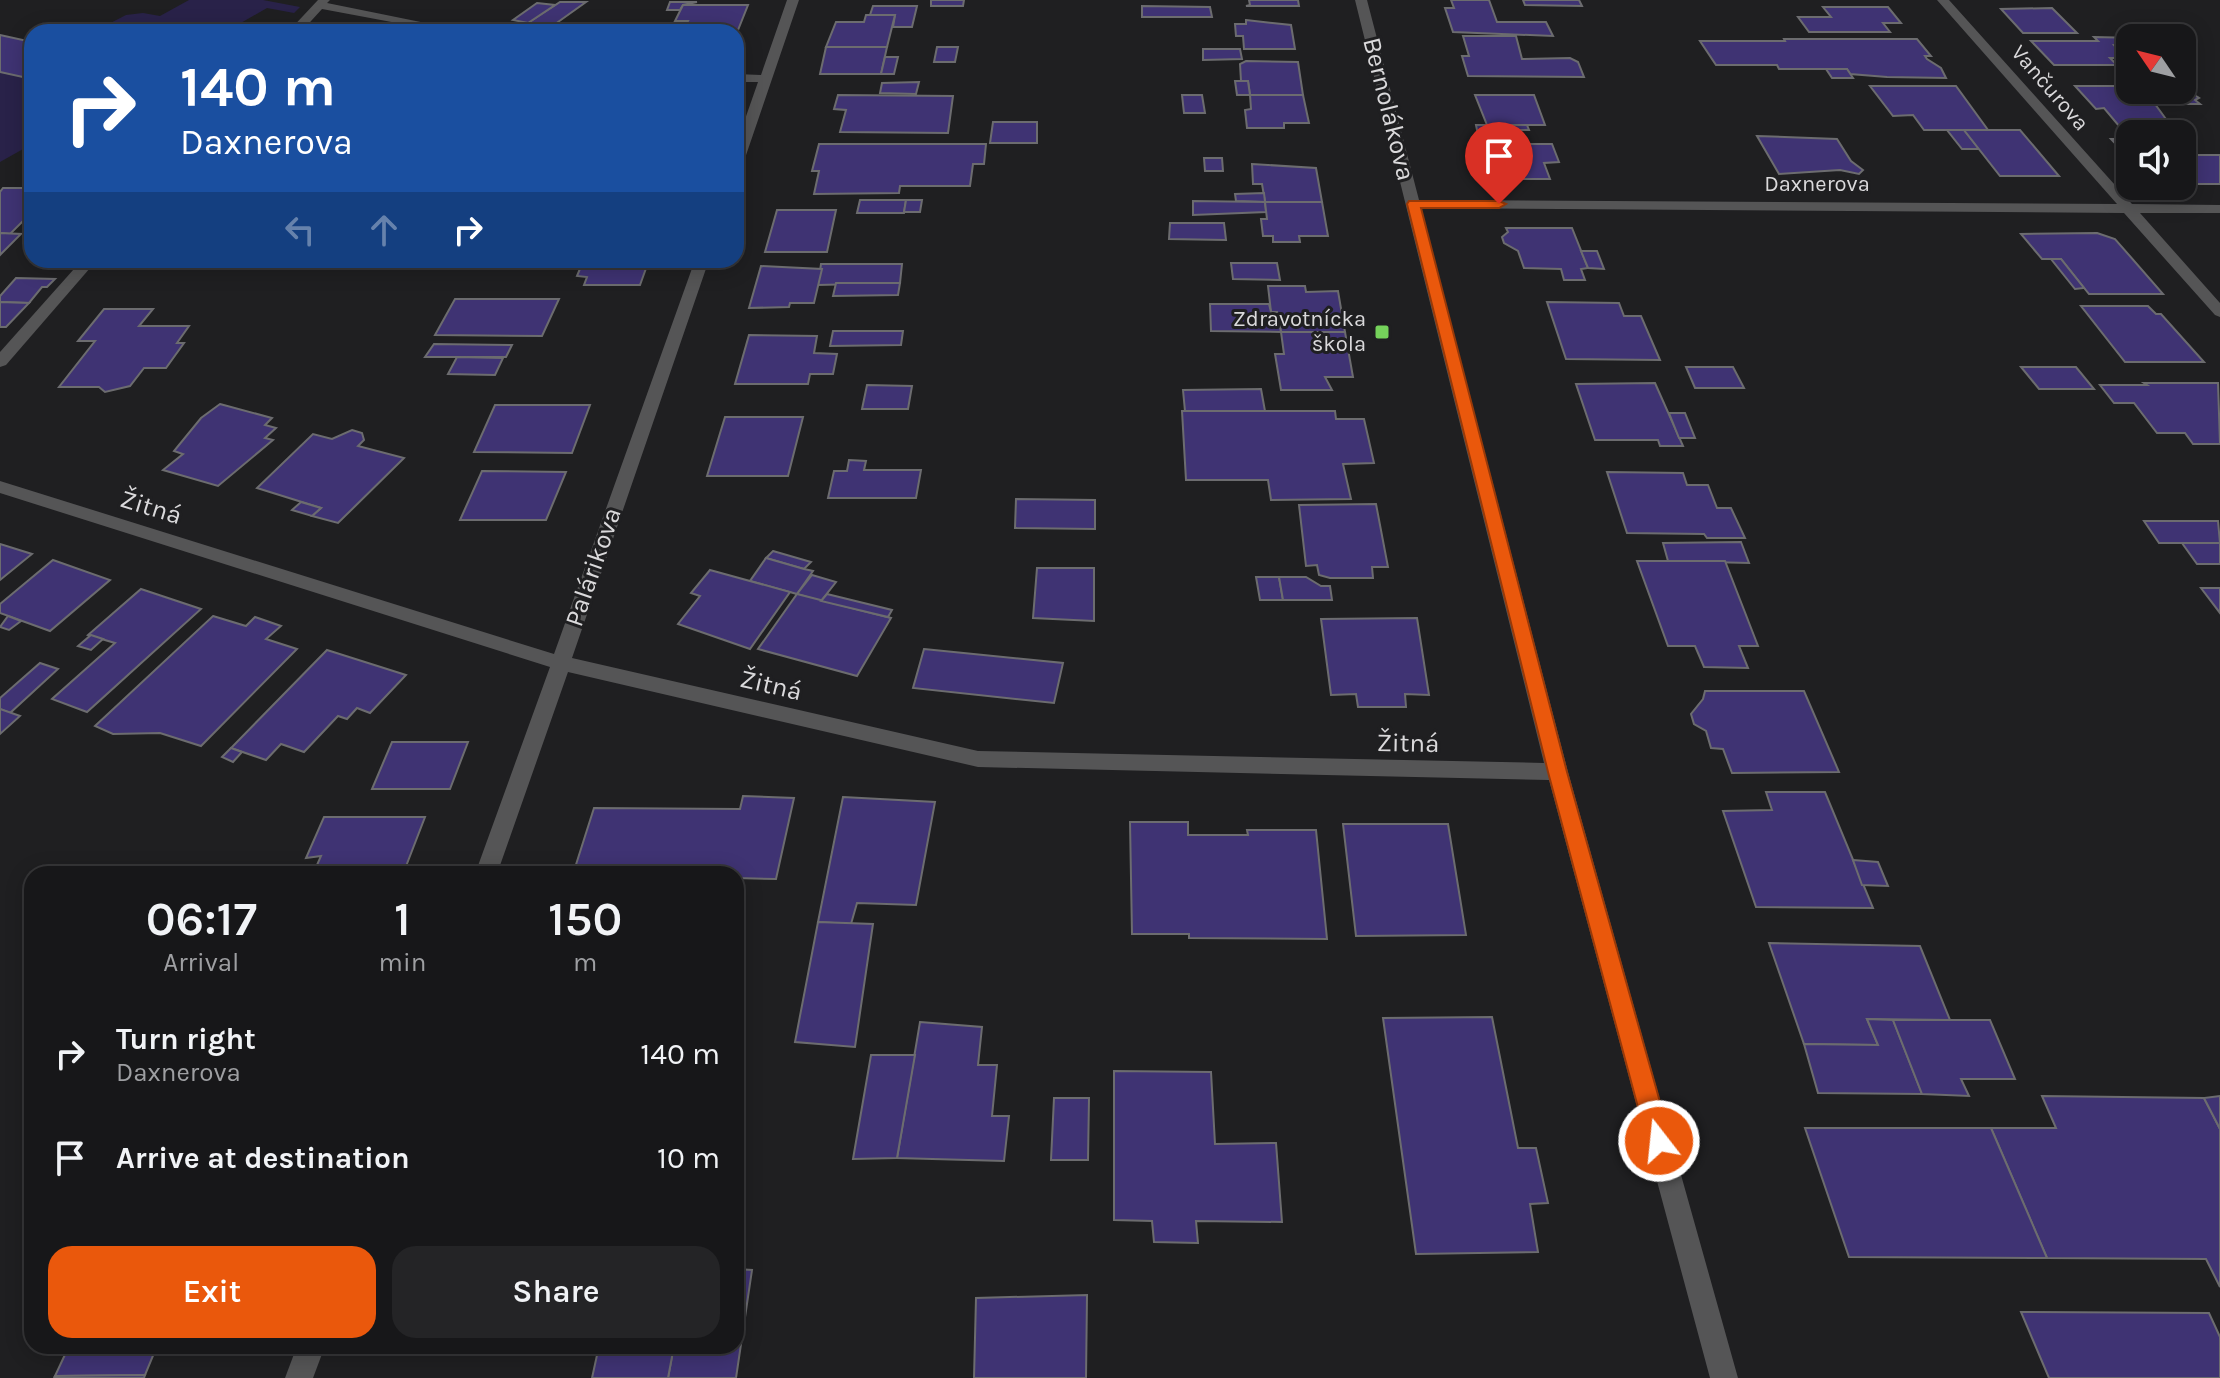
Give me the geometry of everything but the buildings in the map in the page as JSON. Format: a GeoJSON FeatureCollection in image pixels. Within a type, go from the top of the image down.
{"type":"FeatureCollection","features":[{"type":"Feature","properties":{"kind":"street"},"geometry":{"type":"LineString","coordinates":[[744,141],[793,0]]}},
{"type":"Feature","properties":{"kind":"street","name":"Bernolákova"},"geometry":{"type":"LineString","coordinates":[[1361,0],[1557,772],[1724,1378]]}},
{"type":"Feature","properties":{"kind":"street","name":"Vančurova"},"geometry":{"type":"LineString","coordinates":[[1943,0],[2220,312]]}},
{"type":"Feature","properties":{"kind":"street"},"geometry":{"type":"LineString","coordinates":[[301,24],[321,3],[425,24]]}},
{"type":"Feature","properties":{"kind":"street"},"geometry":{"type":"LineString","coordinates":[[744,78],[766,79]]}},
{"type":"Feature","properties":{"kind":"street","name":"Daxnerova"},"geometry":{"type":"LineString","coordinates":[[1414,204],[2220,209]]}},
{"type":"Feature","properties":{"kind":"street"},"geometry":{"type":"LineString","coordinates":[[0,362],[83,268]]}},
{"type":"Feature","properties":{"kind":"street","name":"Palárikova"},"geometry":{"type":"LineString","coordinates":[[489,866],[699,268]]}},
{"type":"Feature","properties":{"kind":"street","name":"Žitná"},"geometry":{"type":"LineString","coordinates":[[0,487],[560,663],[978,759],[1557,772]]}},
{"type":"Feature","properties":{"kind":"street"},"geometry":{"type":"LineString","coordinates":[[299,1378],[308,1354]]}},
{"type":"Feature","properties":{"kind":"shaded area"},"geometry":{"type":"Polygon","coordinates":[[[189,0],[263,0],[300,7],[294,13],[267,8],[239,24],[109,24],[126,15],[143,13],[160,16],[189,0]]]}},
{"type":"Feature","properties":{"kind":"shaded area"},"geometry":{"type":"Polygon","coordinates":[[[0,72],[24,77],[24,148],[0,162],[0,72]]]}},
{"type":"Feature","properties":{"kind":"place","name":"Zdravotnícka škola"},"geometry":{"type":"Point","coordinates":[1382,332]}},
{"type":"Feature","properties":{"kind":"route"},"geometry":{"type":"LineString","coordinates":[[1499,204],[1414,204],[1557,772],[1659,1141]]}}]}
